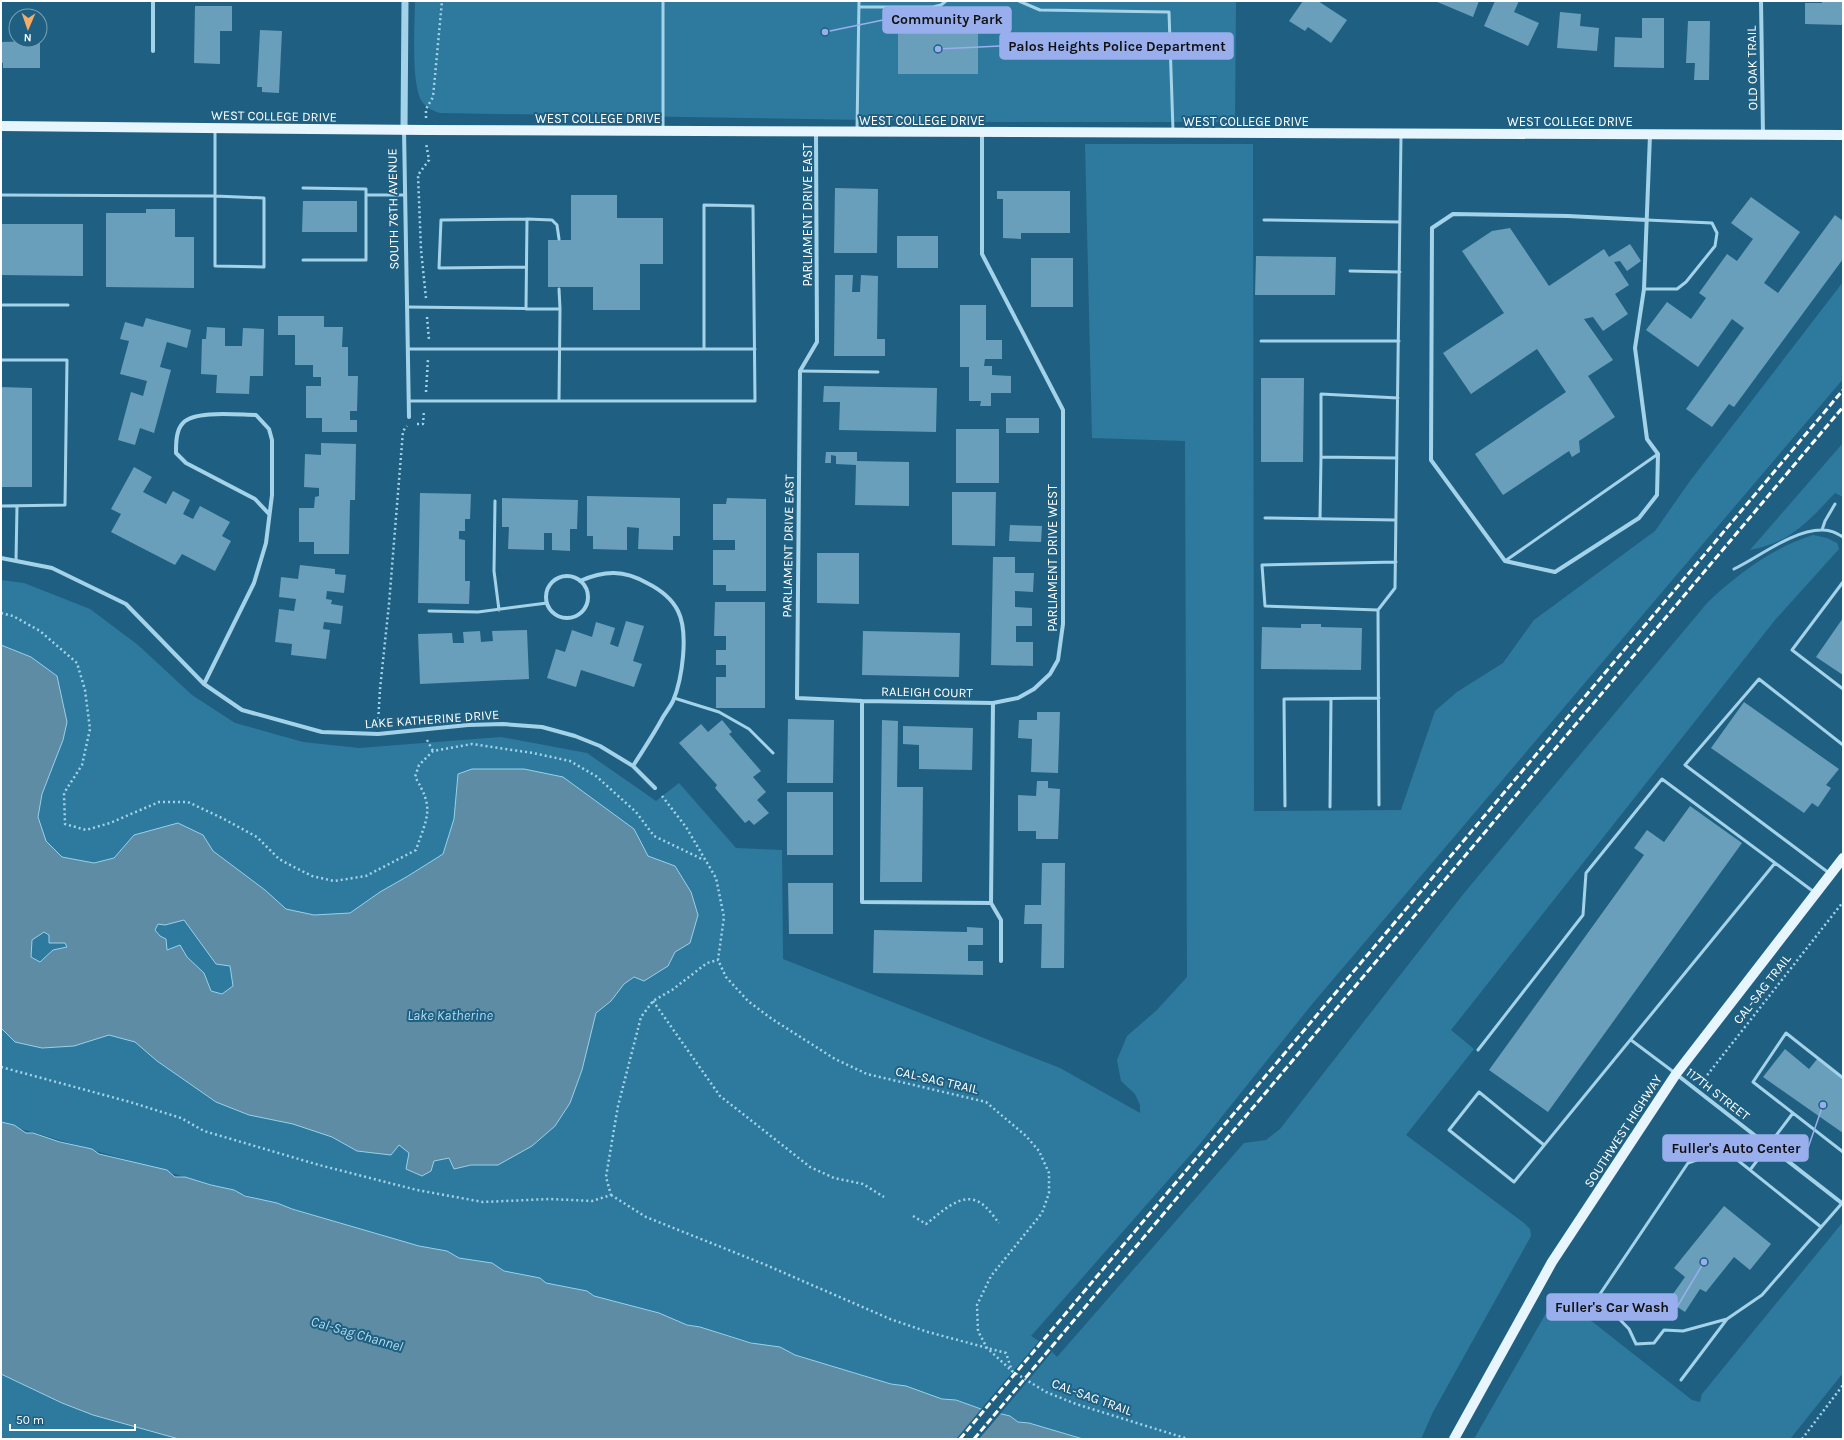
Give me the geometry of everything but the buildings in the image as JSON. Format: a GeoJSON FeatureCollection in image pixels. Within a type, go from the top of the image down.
{"type":"FeatureCollection","features":[{"type":"Feature","properties":{"kind":"main road","name":"WEST COLLEGE DRIVE"},"geometry":{"type":"LineString","coordinates":[[1,126],[404,130],[1173,134],[1843,135]]}},
{"type":"Feature","properties":{"kind":"main road","name":"SOUTHWEST HIGHWAY"},"geometry":{"type":"LineString","coordinates":[[1454,1439],[1552,1262],[1676,1074],[1843,858]]}},
{"type":"Feature","properties":{"kind":"street"},"geometry":{"type":"LineString","coordinates":[[153,1],[153,52]]}},
{"type":"Feature","properties":{"kind":"street","name":"SOUTH 76TH AVENUE"},"geometry":{"type":"LineString","coordinates":[[405,1],[404,130],[409,417]]}},
{"type":"Feature","properties":{"kind":"street","name":"OLD OAK TRAIL"},"geometry":{"type":"LineString","coordinates":[[1761,1],[1763,135]]}},
{"type":"Feature","properties":{"kind":"street","name":"PARLIAMENT DRIVE EAST"},"geometry":{"type":"LineString","coordinates":[[816,132],[817,342],[800,372],[797,698],[862,701]]}},
{"type":"Feature","properties":{"kind":"street","name":"PARLIAMENT DRIVE WEST"},"geometry":{"type":"LineString","coordinates":[[982,133],[982,254],[1063,410],[1063,624],[1058,660],[1050,674],[1034,689],[1018,698],[993,703]]}},
{"type":"Feature","properties":{"kind":"street"},"geometry":{"type":"LineString","coordinates":[[1647,220],[1568,216],[1453,214],[1432,228],[1431,460],[1505,561],[1555,572],[1639,518],[1657,494],[1658,454],[1647,439],[1635,348],[1644,289],[1647,220],[1650,134]]}},
{"type":"Feature","properties":{"kind":"street"},"geometry":{"type":"LineString","coordinates":[[204,684],[254,583],[266,544],[272,495],[272,440],[269,429],[256,415],[196,415],[183,423],[177,436],[176,452],[186,463],[255,499],[269,514]]}},
{"type":"Feature","properties":{"kind":"street","name":"LAKE KATHERINE DRIVE"},"geometry":{"type":"LineString","coordinates":[[1,558],[52,568],[126,604],[204,684],[242,710],[322,732],[378,734],[468,724],[503,724],[542,727],[575,736],[600,746],[633,766],[655,788]]}},
{"type":"Feature","properties":{"kind":"street"},"geometry":{"type":"LineString","coordinates":[[580,581],[602,574],[621,573],[635,576],[655,587],[671,600],[678,612],[683,646],[681,668],[674,698],[633,766]]}},
{"type":"Feature","properties":{"kind":"street"},"geometry":{"type":"LineString","coordinates":[[568,576],[580,581],[588,592],[588,599],[582,612],[576,616],[562,617],[556,614],[547,603],[548,590],[556,579],[568,576]]}},
{"type":"Feature","properties":{"kind":"street"},"geometry":{"type":"LineString","coordinates":[[862,701],[862,902],[991,903]]}},
{"type":"Feature","properties":{"kind":"street","name":"RALEIGH COURT"},"geometry":{"type":"LineString","coordinates":[[862,701],[993,703]]}},
{"type":"Feature","properties":{"kind":"street"},"geometry":{"type":"LineString","coordinates":[[993,703],[991,903],[1001,920],[1001,961]]}},
{"type":"Feature","properties":{"kind":"street","name":"117TH STREET"},"geometry":{"type":"LineString","coordinates":[[1676,1074],[1843,1203]]}},
{"type":"Feature","properties":{"kind":"lane"},"geometry":{"type":"LineString","coordinates":[[663,1],[663,131]]}},
{"type":"Feature","properties":{"kind":"lane"},"geometry":{"type":"LineString","coordinates":[[857,132],[859,1]]}},
{"type":"Feature","properties":{"kind":"lane"},"geometry":{"type":"LineString","coordinates":[[859,7],[933,7],[941,5],[946,1]]}},
{"type":"Feature","properties":{"kind":"lane"},"geometry":{"type":"LineString","coordinates":[[1019,1],[1040,10],[1169,12],[1173,134]]}},
{"type":"Feature","properties":{"kind":"lane"},"geometry":{"type":"LineString","coordinates":[[1,195],[215,196],[264,198],[264,267],[215,266],[215,196],[215,128]]}},
{"type":"Feature","properties":{"kind":"lane"},"geometry":{"type":"LineString","coordinates":[[1379,805],[1378,610],[1395,588],[1396,562],[1401,135]]}},
{"type":"Feature","properties":{"kind":"lane"},"geometry":{"type":"LineString","coordinates":[[303,188],[366,189],[366,260],[304,260]]}},
{"type":"Feature","properties":{"kind":"lane"},"geometry":{"type":"LineString","coordinates":[[366,195],[405,194]]}},
{"type":"Feature","properties":{"kind":"lane"},"geometry":{"type":"LineString","coordinates":[[409,402],[755,401],[753,206],[704,205],[704,349]]}},
{"type":"Feature","properties":{"kind":"lane"},"geometry":{"type":"LineString","coordinates":[[526,308],[527,219]]}},
{"type":"Feature","properties":{"kind":"lane"},"geometry":{"type":"LineString","coordinates":[[526,267],[439,268],[441,220],[552,220],[557,225],[559,238]]}},
{"type":"Feature","properties":{"kind":"lane"},"geometry":{"type":"LineString","coordinates":[[1264,220],[1400,222]]}},
{"type":"Feature","properties":{"kind":"lane"},"geometry":{"type":"LineString","coordinates":[[1644,289],[1677,289],[1686,282],[1715,246],[1717,233],[1712,223],[1647,220]]}},
{"type":"Feature","properties":{"kind":"lane"},"geometry":{"type":"LineString","coordinates":[[1350,271],[1400,272]]}},
{"type":"Feature","properties":{"kind":"lane"},"geometry":{"type":"LineString","coordinates":[[559,289],[559,401]]}},
{"type":"Feature","properties":{"kind":"lane"},"geometry":{"type":"LineString","coordinates":[[1,305],[68,305]]}},
{"type":"Feature","properties":{"kind":"lane"},"geometry":{"type":"LineString","coordinates":[[407,308],[560,309]]}},
{"type":"Feature","properties":{"kind":"lane"},"geometry":{"type":"LineString","coordinates":[[1261,341],[1399,341]]}},
{"type":"Feature","properties":{"kind":"lane"},"geometry":{"type":"LineString","coordinates":[[408,349],[755,349]]}},
{"type":"Feature","properties":{"kind":"lane"},"geometry":{"type":"LineString","coordinates":[[1,360],[67,360],[65,504],[1,506]]}},
{"type":"Feature","properties":{"kind":"lane"},"geometry":{"type":"LineString","coordinates":[[800,372],[878,372]]}},
{"type":"Feature","properties":{"kind":"lane"},"geometry":{"type":"LineString","coordinates":[[1320,519],[1321,394],[1398,398]]}},
{"type":"Feature","properties":{"kind":"lane"},"geometry":{"type":"LineString","coordinates":[[1505,561],[1658,454]]}},
{"type":"Feature","properties":{"kind":"lane"},"geometry":{"type":"LineString","coordinates":[[1321,457],[1397,458]]}},
{"type":"Feature","properties":{"kind":"lane"},"geometry":{"type":"LineString","coordinates":[[495,501],[494,571],[499,610]]}},
{"type":"Feature","properties":{"kind":"lane"},"geometry":{"type":"LineString","coordinates":[[1822,530],[1825,521],[1835,504]]}},
{"type":"Feature","properties":{"kind":"lane"},"geometry":{"type":"LineString","coordinates":[[16,561],[17,506]]}},
{"type":"Feature","properties":{"kind":"lane"},"geometry":{"type":"LineString","coordinates":[[1265,518],[1396,520]]}},
{"type":"Feature","properties":{"kind":"lane"},"geometry":{"type":"LineString","coordinates":[[1734,569],[1787,540],[1806,532],[1822,530],[1833,532],[1843,537]]}},
{"type":"Feature","properties":{"kind":"lane"},"geometry":{"type":"LineString","coordinates":[[1378,610],[1264,606],[1262,565],[1396,562]]}},
{"type":"Feature","properties":{"kind":"lane"},"geometry":{"type":"LineString","coordinates":[[1843,582],[1792,650],[1843,689]]}},
{"type":"Feature","properties":{"kind":"lane"},"geometry":{"type":"LineString","coordinates":[[429,611],[478,612],[547,603]]}},
{"type":"Feature","properties":{"kind":"lane"},"geometry":{"type":"LineString","coordinates":[[1831,874],[1686,765],[1759,679],[1843,745]]}},
{"type":"Feature","properties":{"kind":"lane"},"geometry":{"type":"LineString","coordinates":[[674,698],[719,712],[749,729],[773,753]]}},
{"type":"Feature","properties":{"kind":"lane"},"geometry":{"type":"LineString","coordinates":[[1285,806],[1284,699],[1379,698]]}},
{"type":"Feature","properties":{"kind":"lane"},"geometry":{"type":"LineString","coordinates":[[1330,807],[1331,699]]}},
{"type":"Feature","properties":{"kind":"lane"},"geometry":{"type":"LineString","coordinates":[[1478,1050],[1583,915],[1586,872],[1662,779],[1816,893]]}},
{"type":"Feature","properties":{"kind":"lane"},"geometry":{"type":"LineString","coordinates":[[1544,1145],[1479,1092],[1449,1130],[1514,1182],[1775,863]]}},
{"type":"Feature","properties":{"kind":"lane"},"geometry":{"type":"LineString","coordinates":[[1843,1078],[1786,1033],[1753,1082],[1843,1152]]}},
{"type":"Feature","properties":{"kind":"lane"},"geometry":{"type":"LineString","coordinates":[[1631,1040],[1676,1074]]}},
{"type":"Feature","properties":{"kind":"lane"},"geometry":{"type":"LineString","coordinates":[[1750,1170],[1793,1113]]}},
{"type":"Feature","properties":{"kind":"lane"},"geometry":{"type":"LineString","coordinates":[[1727,1319],[1683,1331],[1664,1330],[1654,1343],[1636,1344],[1629,1329],[1598,1296],[1688,1164],[1725,1150],[1821,1227]]}},
{"type":"Feature","properties":{"kind":"lane"},"geometry":{"type":"LineString","coordinates":[[1681,1380],[1727,1319],[1762,1295],[1843,1203]]}},
{"type":"Feature","properties":{"kind":"path"},"geometry":{"type":"LineString","coordinates":[[429,102],[433,97],[442,1]]}},
{"type":"Feature","properties":{"kind":"path"},"geometry":{"type":"LineString","coordinates":[[415,424],[423,424],[429,349],[427,308],[420,250],[418,175],[429,160],[428,154]]}},
{"type":"Feature","properties":{"kind":"path"},"geometry":{"type":"LineString","coordinates":[[378,734],[380,689],[389,604],[403,431],[408,424]]}},
{"type":"Feature","properties":{"kind":"path"},"geometry":{"type":"LineString","coordinates":[[1,613],[13,616],[40,631],[77,663],[85,690],[90,729],[82,765],[64,793],[65,824],[86,830],[110,823],[159,802],[188,802],[257,837],[279,859],[312,876],[334,881],[366,876],[416,850],[428,811],[424,792],[415,777],[419,764],[433,751],[472,744],[533,753],[570,761],[596,776],[636,812],[654,836],[704,860]]}},
{"type":"Feature","properties":{"kind":"path"},"geometry":{"type":"LineString","coordinates":[[655,788],[686,827],[704,860],[716,878],[724,917],[718,960],[707,963],[672,990],[653,1001],[641,1017],[618,1106],[606,1177],[611,1194],[646,1217],[766,1265],[890,1319],[928,1332],[1006,1353],[1012,1371]]}},
{"type":"Feature","properties":{"kind":"path","name":"CAL-SAG TRAIL"},"geometry":{"type":"LineString","coordinates":[[1696,1089],[1843,902]]}},
{"type":"Feature","properties":{"kind":"path","name":"CAL-SAG TRAIL"},"geometry":{"type":"LineString","coordinates":[[718,960],[726,977],[748,1001],[772,1019],[835,1060],[867,1074],[986,1102],[1026,1136],[1039,1151],[1049,1173],[1049,1193],[1042,1213],[991,1276],[977,1305],[978,1331],[987,1348],[1012,1371],[1046,1392],[1076,1404],[1188,1439]]}},
{"type":"Feature","properties":{"kind":"path"},"geometry":{"type":"LineString","coordinates":[[653,1001],[720,1096],[810,1167],[834,1178],[863,1184],[884,1196]]}},
{"type":"Feature","properties":{"kind":"path"},"geometry":{"type":"LineString","coordinates":[[1,1067],[130,1102],[181,1118],[204,1131],[312,1163],[418,1190],[483,1202],[550,1199],[592,1201],[611,1194]]}},
{"type":"Feature","properties":{"kind":"path"},"geometry":{"type":"LineString","coordinates":[[913,1216],[926,1224],[957,1201],[972,1198],[982,1204],[999,1223]]}},
{"type":"Feature","properties":{"kind":"path"},"geometry":{"type":"LineString","coordinates":[[1802,1439],[1843,1385]]}},
{"type":"Feature","properties":{"kind":"shaded area"},"geometry":{"type":"Polygon","coordinates":[[[415,1],[1236,1],[1235,122],[993,122],[440,113],[429,109],[424,104],[420,97],[417,85],[414,56],[415,1]]]}},
{"type":"Feature","properties":{"kind":"shaded area"},"geometry":{"type":"Polygon","coordinates":[[[1085,144],[1253,144],[1254,811],[1401,810],[1435,711],[1457,692],[1503,663],[1534,620],[1655,531],[1690,481],[1843,282],[1843,379],[1313,1003],[1199,1145],[1031,1336],[1039,1341],[981,1409],[956,1400],[942,1399],[700,1327],[687,1325],[1,1123],[1,580],[24,583],[90,609],[138,645],[192,695],[235,723],[303,742],[359,748],[501,737],[587,753],[656,801],[679,783],[736,848],[782,850],[783,959],[1060,1068],[1140,1113],[1140,1105],[1135,1094],[1121,1081],[1117,1060],[1127,1036],[1157,1010],[1187,977],[1185,441],[1092,438],[1085,144]]]}},
{"type":"Feature","properties":{"kind":"shaded area"},"geometry":{"type":"Polygon","coordinates":[[[1843,443],[1843,497],[1835,493],[1807,521],[1791,534],[1771,544],[1750,550],[1843,443]]]}},
{"type":"Feature","properties":{"kind":"shaded area"},"geometry":{"type":"Polygon","coordinates":[[[1813,535],[1827,538],[1837,543],[1839,549],[1775,620],[1451,1030],[1474,1049],[1406,1135],[1524,1223],[1530,1229],[1531,1236],[1433,1412],[1421,1439],[1083,1439],[1029,1423],[1018,1422],[1010,1416],[1000,1414],[1052,1352],[1057,1357],[1244,1143],[1266,1140],[1280,1129],[1465,892],[1708,602],[1744,571],[1757,562],[1798,540],[1813,535]]]}},
{"type":"Feature","properties":{"kind":"shaded area"},"geometry":{"type":"Polygon","coordinates":[[[1843,1222],[1843,1373],[1790,1439],[1474,1439],[1557,1294],[1692,1400],[1700,1402],[1702,1394],[1843,1222]]]}},
{"type":"Feature","properties":{"kind":"shaded area"},"geometry":{"type":"Polygon","coordinates":[[[1,1374],[62,1403],[93,1415],[179,1439],[1,1439],[1,1374]]]}},
{"type":"Feature","properties":{"kind":"water","name":"Lake Katherine"},"geometry":{"type":"Polygon","coordinates":[[[1,645],[31,657],[57,676],[67,722],[63,740],[42,794],[38,817],[46,841],[62,857],[94,863],[114,858],[134,835],[178,823],[203,835],[213,851],[265,890],[286,909],[314,915],[350,913],[380,892],[443,854],[454,819],[458,774],[472,769],[524,769],[563,777],[634,829],[648,856],[675,866],[691,892],[698,915],[690,943],[675,952],[668,966],[644,981],[634,977],[624,984],[611,1001],[596,1013],[582,1070],[570,1103],[555,1126],[532,1146],[498,1165],[471,1165],[454,1169],[449,1158],[434,1161],[431,1171],[422,1176],[406,1169],[409,1153],[399,1145],[391,1155],[357,1151],[332,1137],[293,1124],[249,1115],[216,1102],[157,1061],[135,1042],[109,1035],[74,1046],[42,1048],[15,1042],[1,1028],[1,645]],[[184,920],[165,925],[158,924],[155,930],[160,936],[166,939],[167,950],[180,945],[187,957],[204,973],[211,991],[222,994],[233,986],[230,966],[216,964],[184,920]],[[44,932],[32,940],[31,957],[40,962],[53,950],[67,947],[65,943],[49,943],[49,935],[44,932]]]}},
{"type":"Feature","properties":{"kind":"water","name":"Cal-Sag Channel"},"geometry":{"type":"Polygon","coordinates":[[[1,1122],[14,1125],[26,1133],[33,1133],[60,1142],[92,1149],[99,1154],[167,1170],[175,1177],[185,1177],[234,1190],[245,1196],[277,1203],[292,1209],[419,1246],[447,1251],[459,1258],[492,1263],[504,1271],[540,1278],[546,1283],[587,1291],[594,1296],[659,1313],[687,1325],[700,1327],[751,1343],[780,1347],[795,1355],[891,1384],[906,1386],[942,1399],[956,1400],[981,1409],[1010,1416],[1018,1422],[1029,1423],[1083,1439],[179,1439],[93,1415],[62,1403],[1,1374],[1,1122]]]}},
{"type":"Feature","properties":{"kind":"pier"},"geometry":{"type":"Polygon","coordinates":[[[983,1407],[1002,1412],[979,1439],[956,1439],[983,1407]]]}},
{"type":"Feature","properties":{"kind":"railway"},"geometry":{"type":"LineString","coordinates":[[960,1439],[1843,390]]}},
{"type":"Feature","properties":{"kind":"railway"},"geometry":{"type":"LineString","coordinates":[[974,1439],[1843,407]]}},
{"type":"Feature","properties":{"kind":"place","name":"Community Park"},"geometry":{"type":"Point","coordinates":[825,32]}},
{"type":"Feature","properties":{"kind":"place","name":"Palos Heights Police Department"},"geometry":{"type":"Point","coordinates":[938,49]}},
{"type":"Feature","properties":{"kind":"place","name":"Fuller's Auto Center"},"geometry":{"type":"Point","coordinates":[1823,1105]}},
{"type":"Feature","properties":{"kind":"place","name":"Fuller's Car Wash"},"geometry":{"type":"Point","coordinates":[1704,1262]}}]}
